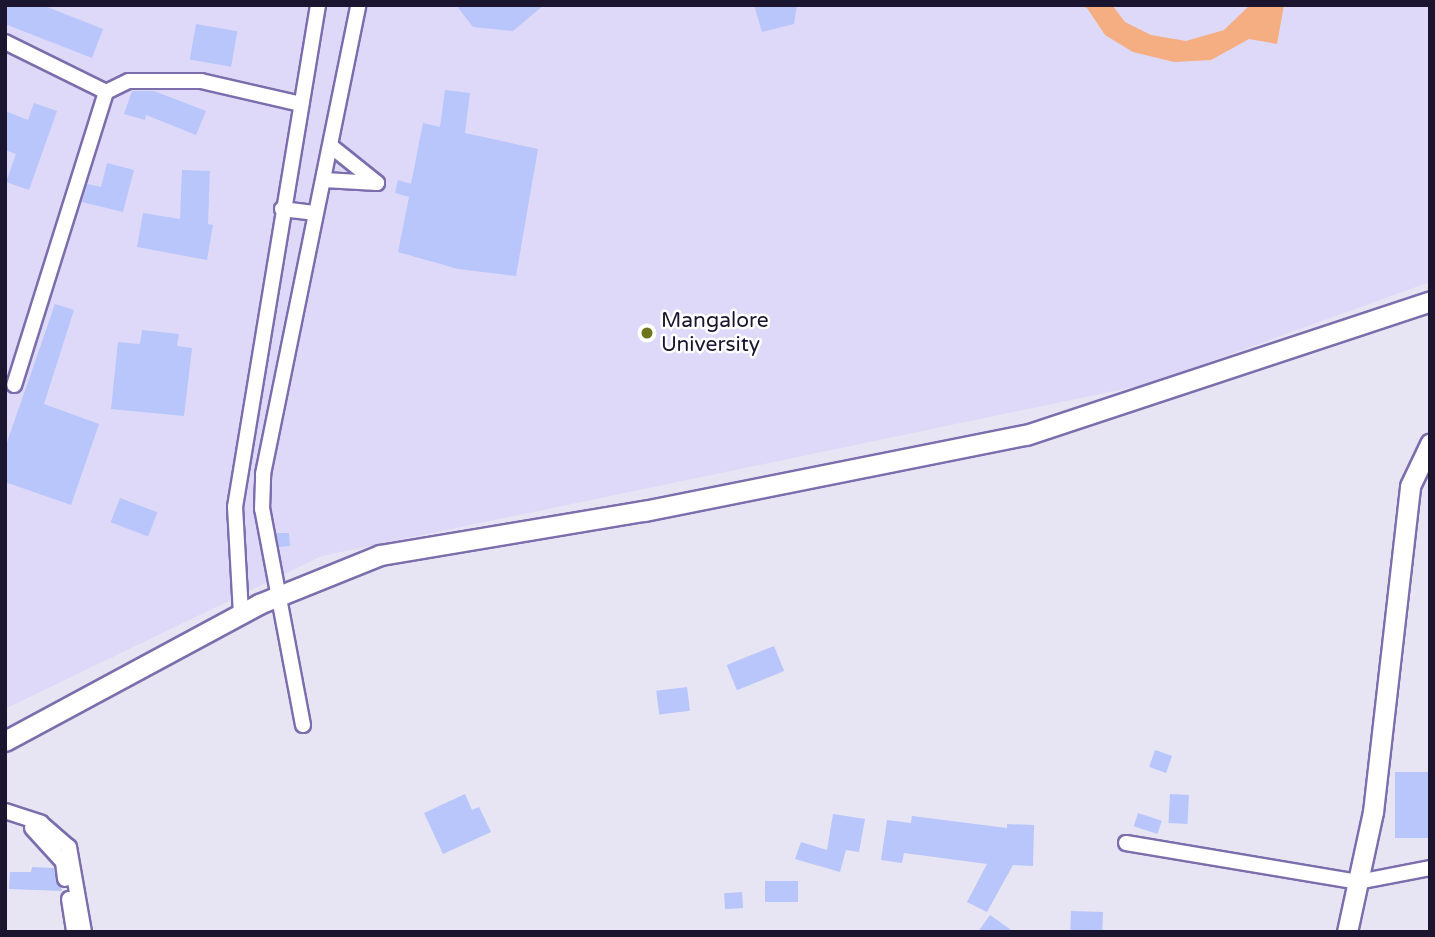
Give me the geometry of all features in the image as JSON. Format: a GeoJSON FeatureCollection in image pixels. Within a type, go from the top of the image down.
{"type":"FeatureCollection","features":[{"type":"Feature","properties":{"kind":"main road"},"geometry":{"type":"LineString","coordinates":[[5,741],[276,596],[380,555],[644,511],[1027,435],[1430,301]]}},
{"type":"Feature","properties":{"kind":"main road"},"geometry":{"type":"LineString","coordinates":[[1347,932],[1373,812],[1410,486],[1430,444]]}},
{"type":"Feature","properties":{"kind":"street"},"geometry":{"type":"LineString","coordinates":[[241,614],[234,507],[318,5]]}},
{"type":"Feature","properties":{"kind":"street"},"geometry":{"type":"LineString","coordinates":[[303,725],[276,596],[262,509],[263,474],[332,147],[358,5]]}},
{"type":"Feature","properties":{"kind":"street"},"geometry":{"type":"LineString","coordinates":[[5,42],[106,92]]}},
{"type":"Feature","properties":{"kind":"street"},"geometry":{"type":"LineString","coordinates":[[14,385],[106,92],[129,81],[201,81],[301,104]]}},
{"type":"Feature","properties":{"kind":"street"},"geometry":{"type":"LineString","coordinates":[[324,180],[377,183],[332,147]]}},
{"type":"Feature","properties":{"kind":"street"},"geometry":{"type":"LineString","coordinates":[[282,209],[316,213]]}},
{"type":"Feature","properties":{"kind":"street"},"geometry":{"type":"LineString","coordinates":[[5,813],[42,835],[63,862],[74,932]]}},
{"type":"Feature","properties":{"kind":"street"},"geometry":{"type":"LineString","coordinates":[[5,813],[41,823],[69,847],[84,932]]}},
{"type":"Feature","properties":{"kind":"street"},"geometry":{"type":"LineString","coordinates":[[1126,843],[1358,882],[1430,868]]}},
{"type":"Feature","properties":{"kind":"shaded area","name":"Mangalore University"},"geometry":{"type":"Polygon","coordinates":[[[5,5],[1430,5],[1430,282],[1148,384],[322,556],[5,709],[5,5]]]}},
{"type":"Feature","properties":{"kind":"shaded area"},"geometry":{"type":"Polygon","coordinates":[[[1077,5],[1112,5],[1125,22],[1151,35],[1186,41],[1224,30],[1250,5],[1284,5],[1277,44],[1249,39],[1211,60],[1174,62],[1133,52],[1105,35],[1087,8],[1077,5]]]}},
{"type":"Feature","properties":{"kind":"building"},"geometry":{"type":"Polygon","coordinates":[[[5,5],[42,5],[103,29],[92,58],[5,24],[5,5]]]}},
{"type":"Feature","properties":{"kind":"building"},"geometry":{"type":"Polygon","coordinates":[[[456,5],[544,5],[513,31],[473,27],[456,5]]]}},
{"type":"Feature","properties":{"kind":"building"},"geometry":{"type":"Polygon","coordinates":[[[754,5],[797,5],[794,24],[762,32],[754,5]]]}},
{"type":"Feature","properties":{"kind":"building"},"geometry":{"type":"Polygon","coordinates":[[[196,24],[237,31],[231,67],[190,59],[196,24]]]}},
{"type":"Feature","properties":{"kind":"building"},"geometry":{"type":"Polygon","coordinates":[[[445,90],[470,93],[465,133],[538,149],[516,276],[458,269],[398,252],[409,197],[395,193],[398,180],[411,184],[423,123],[440,127],[445,90]]]}},
{"type":"Feature","properties":{"kind":"building"},"geometry":{"type":"Polygon","coordinates":[[[132,91],[154,91],[206,111],[196,135],[146,115],[145,120],[124,114],[132,91]]]}},
{"type":"Feature","properties":{"kind":"building"},"geometry":{"type":"Polygon","coordinates":[[[34,103],[57,111],[29,190],[6,182],[16,154],[5,150],[5,111],[28,120],[34,103]]]}},
{"type":"Feature","properties":{"kind":"building"},"geometry":{"type":"Polygon","coordinates":[[[107,163],[134,170],[123,212],[82,202],[87,184],[101,187],[107,163]]]}},
{"type":"Feature","properties":{"kind":"building"},"geometry":{"type":"Polygon","coordinates":[[[182,170],[210,171],[208,224],[213,225],[207,260],[137,247],[143,213],[180,219],[182,170]]]}},
{"type":"Feature","properties":{"kind":"building"},"geometry":{"type":"Polygon","coordinates":[[[55,304],[74,310],[44,404],[99,424],[71,505],[5,482],[5,448],[55,304]]]}},
{"type":"Feature","properties":{"kind":"building"},"geometry":{"type":"Polygon","coordinates":[[[142,330],[179,334],[177,346],[192,348],[184,416],[111,409],[118,342],[140,344],[142,330]]]}},
{"type":"Feature","properties":{"kind":"building"},"geometry":{"type":"Polygon","coordinates":[[[120,498],[157,512],[148,537],[111,522],[120,498]]]}},
{"type":"Feature","properties":{"kind":"building"},"geometry":{"type":"Polygon","coordinates":[[[276,533],[289,533],[290,546],[279,547],[276,533]]]}},
{"type":"Feature","properties":{"kind":"building"},"geometry":{"type":"Polygon","coordinates":[[[774,646],[784,671],[737,690],[727,665],[774,646]]]}},
{"type":"Feature","properties":{"kind":"building"},"geometry":{"type":"Polygon","coordinates":[[[687,687],[690,711],[659,715],[656,691],[687,687]]]}},
{"type":"Feature","properties":{"kind":"building"},"geometry":{"type":"Polygon","coordinates":[[[1155,750],[1172,756],[1166,773],[1149,767],[1155,750]]]}},
{"type":"Feature","properties":{"kind":"building"},"geometry":{"type":"Polygon","coordinates":[[[1395,772],[1430,772],[1430,838],[1395,838],[1395,772]]]}},
{"type":"Feature","properties":{"kind":"building"},"geometry":{"type":"Polygon","coordinates":[[[465,794],[472,810],[479,807],[491,832],[443,854],[424,813],[465,794]]]}},
{"type":"Feature","properties":{"kind":"building"},"geometry":{"type":"Polygon","coordinates":[[[1170,794],[1189,795],[1187,824],[1168,823],[1170,794]]]}},
{"type":"Feature","properties":{"kind":"building"},"geometry":{"type":"Polygon","coordinates":[[[1138,813],[1162,821],[1157,834],[1134,826],[1138,813]]]}},
{"type":"Feature","properties":{"kind":"building"},"geometry":{"type":"Polygon","coordinates":[[[833,814],[865,819],[859,852],[846,850],[840,872],[795,859],[801,842],[827,850],[833,814]]]}},
{"type":"Feature","properties":{"kind":"building"},"geometry":{"type":"Polygon","coordinates":[[[912,816],[1007,828],[1007,824],[1034,825],[1033,866],[1013,865],[987,912],[967,902],[987,864],[904,853],[902,863],[881,860],[887,820],[911,823],[912,816]]]}},
{"type":"Feature","properties":{"kind":"building"},"geometry":{"type":"Polygon","coordinates":[[[32,867],[54,868],[62,891],[9,889],[10,872],[31,872],[32,867]]]}},
{"type":"Feature","properties":{"kind":"building"},"geometry":{"type":"Polygon","coordinates":[[[765,881],[798,881],[798,902],[765,902],[765,881]]]}},
{"type":"Feature","properties":{"kind":"building"},"geometry":{"type":"Polygon","coordinates":[[[742,892],[743,908],[725,909],[724,893],[742,892]]]}},
{"type":"Feature","properties":{"kind":"building"},"geometry":{"type":"Polygon","coordinates":[[[1071,911],[1103,912],[1102,932],[1070,932],[1071,911]]]}},
{"type":"Feature","properties":{"kind":"building"},"geometry":{"type":"Polygon","coordinates":[[[990,915],[1014,932],[978,932],[990,915]]]}},
{"type":"Feature","properties":{"kind":"place","name":"Mangalore University"},"geometry":{"type":"Point","coordinates":[647,333]}}]}
